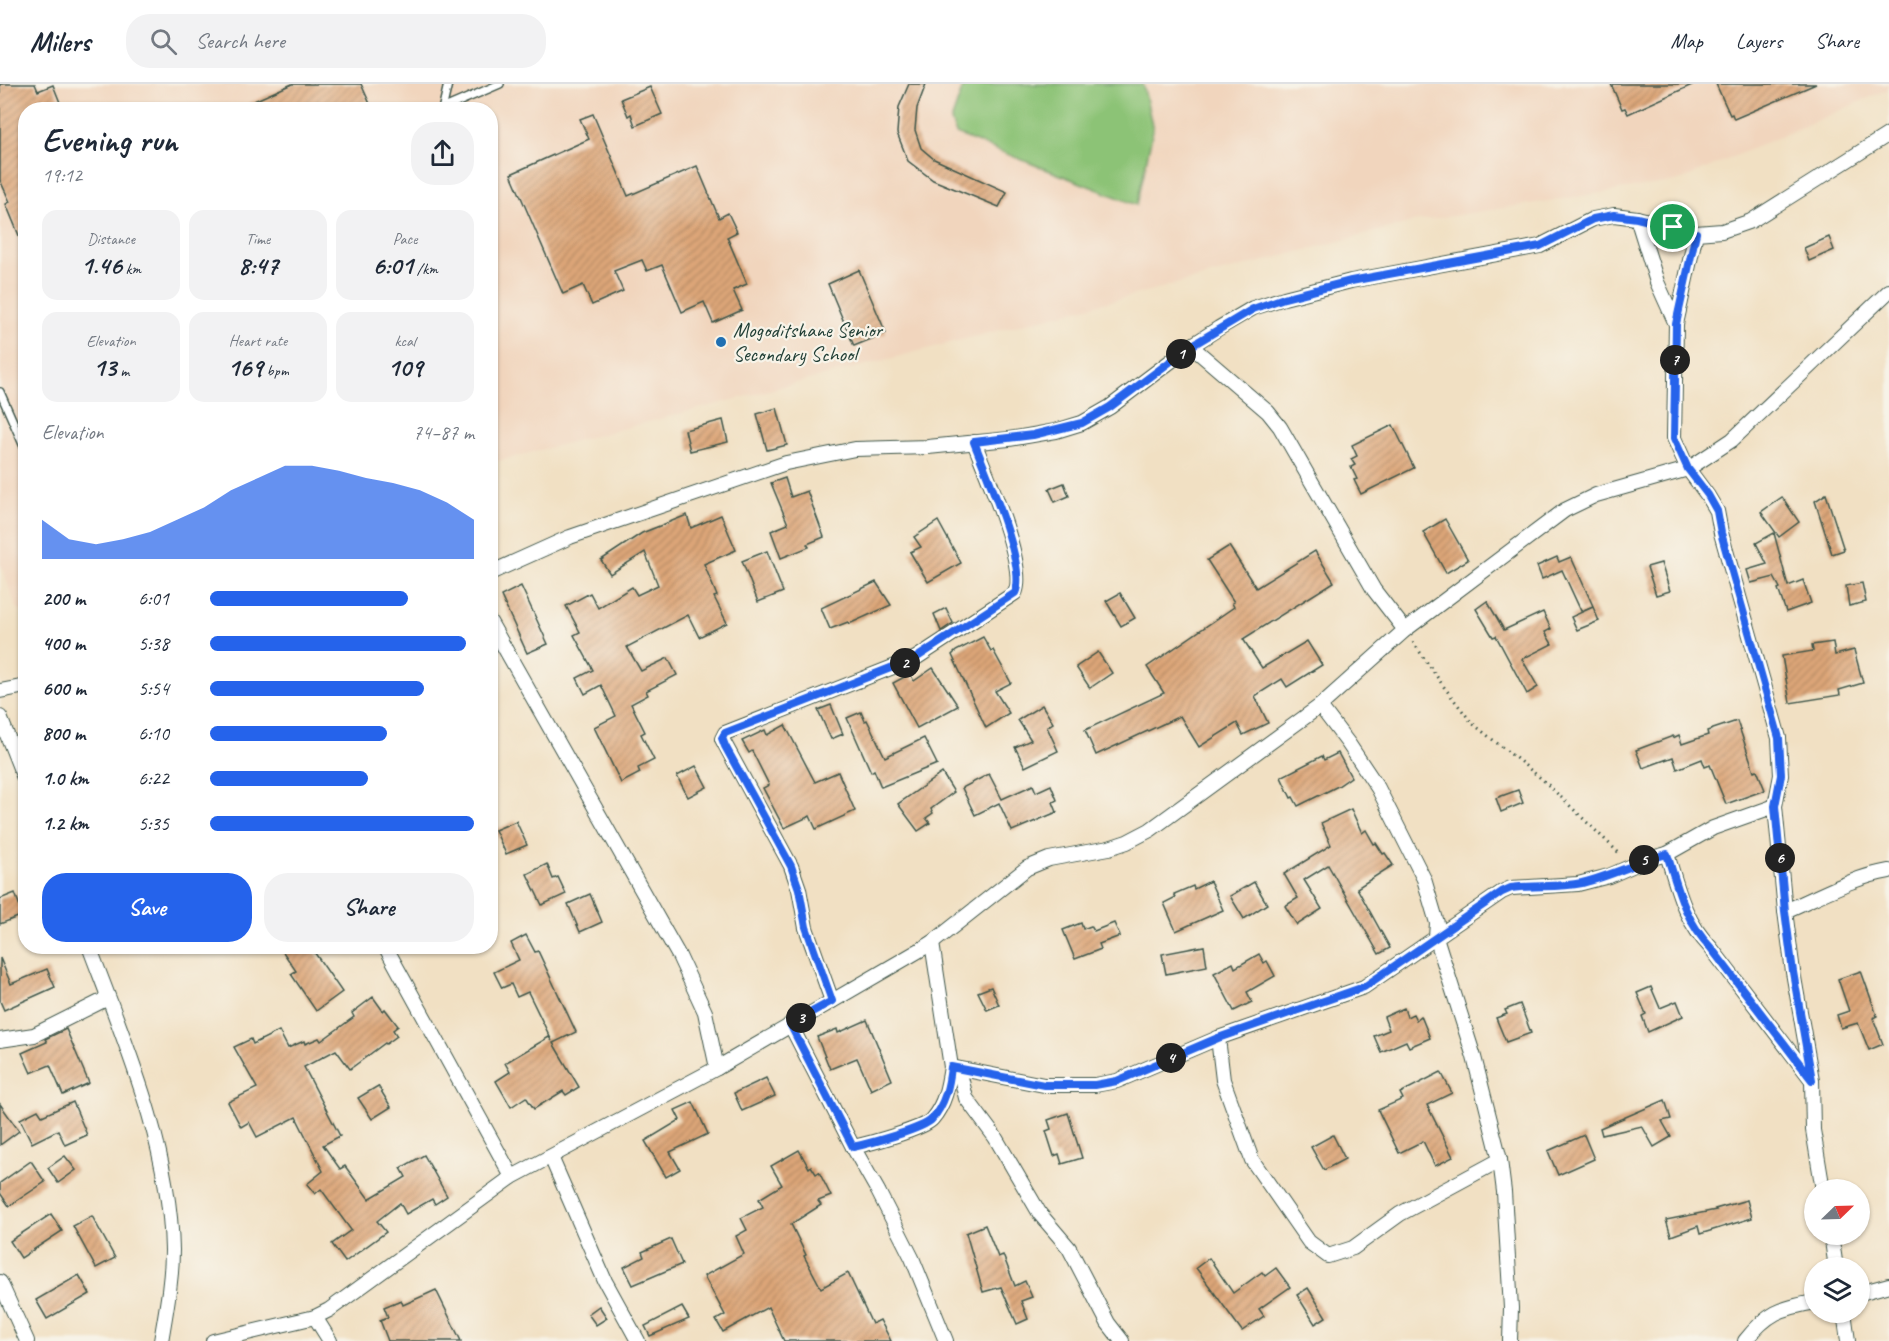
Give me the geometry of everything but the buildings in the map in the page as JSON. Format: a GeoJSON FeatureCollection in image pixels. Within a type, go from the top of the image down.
{"type":"FeatureCollection","features":[{"type":"Feature","properties":{"kind":"street"},"geometry":{"type":"LineString","coordinates":[[498,569],[570,537],[786,463],[855,449],[928,447],[1033,435],[1082,423],[1110,407],[1191,346],[1253,309],[1284,298],[1351,281],[1540,246],[1593,219],[1614,215],[1637,218],[1696,233],[1722,231],[1751,220],[1889,134]]}},
{"type":"Feature","properties":{"kind":"street"},"geometry":{"type":"LineString","coordinates":[[1637,218],[1658,282],[1676,324]]}},
{"type":"Feature","properties":{"kind":"street"},"geometry":{"type":"LineString","coordinates":[[1696,233],[1676,324],[1674,438],[1688,469],[1717,511],[1721,533],[1779,738],[1781,775],[1775,806],[1785,911],[1812,1080],[1813,1130],[1821,1179]]}},
{"type":"Feature","properties":{"kind":"street"},"geometry":{"type":"LineString","coordinates":[[213,1341],[315,1317],[329,1310],[512,1177],[717,1068],[932,943],[1027,868],[1049,859],[1109,848],[1150,830],[1320,706],[1405,630],[1580,501],[1688,469],[1743,431],[1889,291]]}},
{"type":"Feature","properties":{"kind":"street"},"geometry":{"type":"LineString","coordinates":[[1191,346],[1268,412],[1280,427],[1374,590],[1405,630]]}},
{"type":"Feature","properties":{"kind":"street"},"geometry":{"type":"LineString","coordinates":[[832,1001],[806,927],[799,889],[791,866],[722,738],[725,733],[916,658],[1015,593],[1017,588],[1015,567],[1009,534],[974,442]]}},
{"type":"Feature","properties":{"kind":"street"},"geometry":{"type":"LineString","coordinates":[[498,636],[680,956],[705,1012],[717,1068]]}},
{"type":"Feature","properties":{"kind":"street"},"geometry":{"type":"LineString","coordinates":[[0,691],[18,688]]}},
{"type":"Feature","properties":{"kind":"street"},"geometry":{"type":"LineString","coordinates":[[1320,706],[1378,788],[1424,879],[1437,923],[1436,937],[1474,1057],[1500,1160],[1511,1308],[1510,1341]]}},
{"type":"Feature","properties":{"kind":"street"},"geometry":{"type":"LineString","coordinates":[[0,717],[18,763]]}},
{"type":"Feature","properties":{"kind":"street"},"geometry":{"type":"LineString","coordinates":[[955,1068],[1044,1085],[1095,1085],[1117,1081],[1218,1038],[1364,987],[1511,888],[1578,884],[1609,876],[1648,859],[1667,854],[1713,828],[1775,806]]}},
{"type":"Feature","properties":{"kind":"street"},"geometry":{"type":"LineString","coordinates":[[1667,854],[1680,897],[1698,934],[1812,1080]]}},
{"type":"Feature","properties":{"kind":"street"},"geometry":{"type":"LineString","coordinates":[[1785,911],[1838,888],[1889,871]]}},
{"type":"Feature","properties":{"kind":"street"},"geometry":{"type":"LineString","coordinates":[[932,943],[955,1068],[966,1098],[995,1137],[1040,1214],[1069,1248],[1108,1323],[1122,1341]]}},
{"type":"Feature","properties":{"kind":"street"},"geometry":{"type":"LineString","coordinates":[[91,954],[135,1071],[152,1126],[167,1201],[172,1251],[161,1341]]}},
{"type":"Feature","properties":{"kind":"street"},"geometry":{"type":"LineString","coordinates":[[390,954],[512,1177]]}},
{"type":"Feature","properties":{"kind":"street"},"geometry":{"type":"LineString","coordinates":[[0,1040],[34,1035],[108,998]]}},
{"type":"Feature","properties":{"kind":"street"},"geometry":{"type":"LineString","coordinates":[[790,1024],[912,1258],[946,1341]]}},
{"type":"Feature","properties":{"kind":"street"},"geometry":{"type":"LineString","coordinates":[[1218,1038],[1223,1080],[1252,1160],[1309,1242],[1328,1256],[1353,1248],[1400,1214],[1500,1160]]}},
{"type":"Feature","properties":{"kind":"street"},"geometry":{"type":"LineString","coordinates":[[853,1147],[878,1141],[931,1122],[943,1103],[955,1068]]}},
{"type":"Feature","properties":{"kind":"street"},"geometry":{"type":"LineString","coordinates":[[551,1157],[605,1281],[638,1341]]}},
{"type":"Feature","properties":{"kind":"street"},"geometry":{"type":"LineString","coordinates":[[0,1282],[27,1341]]}},
{"type":"Feature","properties":{"kind":"street"},"geometry":{"type":"LineString","coordinates":[[1870,1290],[1889,1285]]}},
{"type":"Feature","properties":{"kind":"street"},"geometry":{"type":"LineString","coordinates":[[1745,1341],[1757,1325],[1771,1316],[1791,1306],[1804,1304]]}},
{"type":"Feature","properties":{"kind":"street"},"geometry":{"type":"LineString","coordinates":[[315,1317],[330,1341]]}},
{"type":"Feature","properties":{"kind":"street"},"geometry":{"type":"LineString","coordinates":[[1846,1323],[1848,1341]]}},
{"type":"Feature","properties":{"kind":"lane"},"geometry":{"type":"LineString","coordinates":[[444,102],[448,84]]}},
{"type":"Feature","properties":{"kind":"lane"},"geometry":{"type":"LineString","coordinates":[[458,102],[500,84]]}},
{"type":"Feature","properties":{"kind":"lane"},"geometry":{"type":"LineString","coordinates":[[0,392],[18,433]]}},
{"type":"Feature","properties":{"kind":"path"},"geometry":{"type":"LineString","coordinates":[[1405,630],[1472,723],[1543,780],[1633,866]]}},
{"type":"Feature","properties":{"kind":"shaded area","name":"Mogoditshane Senior Secondary School"},"geometry":{"type":"Polygon","coordinates":[[[0,84],[1889,84],[1889,89],[1678,181],[1413,222],[498,461],[498,102],[18,102],[18,608],[0,563],[0,84]]]}},
{"type":"Feature","properties":{"kind":"green space"},"geometry":{"type":"Polygon","coordinates":[[[964,84],[1143,84],[1153,130],[1137,205],[956,134],[951,121],[964,84]]]}},
{"type":"Feature","properties":{"kind":"place","name":"Mogoditshane Senior Secondary School"},"geometry":{"type":"Point","coordinates":[721,342]}},
{"type":"Feature","properties":{"kind":"route"},"geometry":{"type":"LineString","coordinates":[[1614,215],[1673,227],[1696,233],[1676,324],[1674,438],[1688,469],[1717,511],[1721,533],[1779,738],[1781,775],[1776,790],[1775,806],[1785,911],[1812,1080],[1698,934],[1680,897],[1667,854],[1648,859],[1609,876],[1578,884],[1511,888],[1364,987],[1218,1038],[1117,1081],[1095,1085],[1044,1085],[951,1067],[943,1103],[931,1122],[878,1141],[853,1147],[790,1024],[832,1001],[806,927],[799,889],[791,866],[722,738],[725,733],[916,658],[1015,593],[1017,588],[1014,556],[1009,534],[974,442],[1010,439],[1056,431],[1082,423],[1110,407],[1191,346],[1219,328],[1253,309],[1284,298],[1351,281],[1540,246],[1593,219],[1614,215]]}}]}
